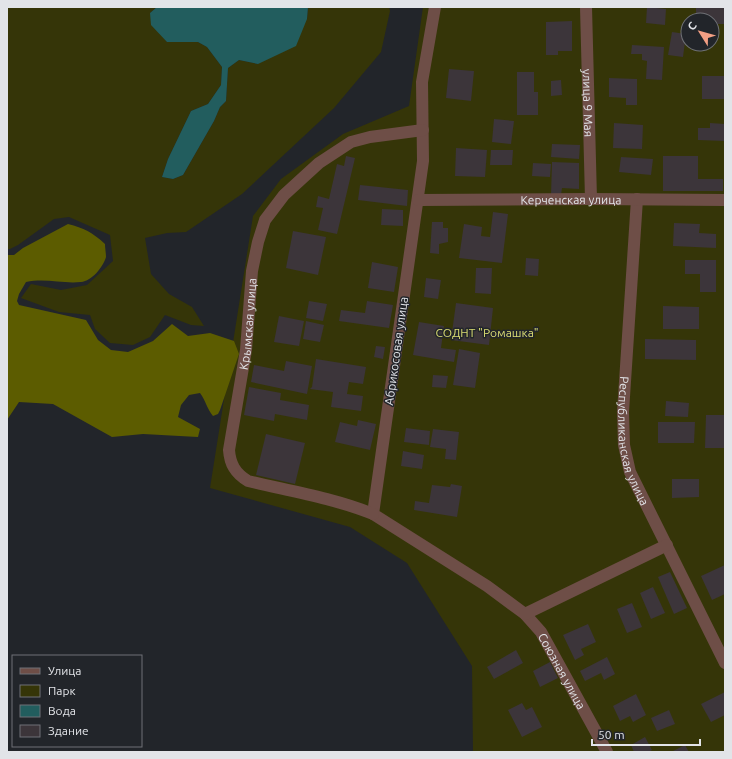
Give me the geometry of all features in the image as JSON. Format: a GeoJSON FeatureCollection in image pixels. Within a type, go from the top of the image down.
{"type":"FeatureCollection","features":[{"type":"Feature","properties":{"kind":"street","name":"Абрикосовая улица"},"geometry":{"type":"LineString","coordinates":[[373,514],[423,161],[422,82],[435,7]]}},
{"type":"Feature","properties":{"kind":"street","name":"улица 9 Мая"},"geometry":{"type":"LineString","coordinates":[[586,7],[591,199]]}},
{"type":"Feature","properties":{"kind":"street","name":"Крымская улица"},"geometry":{"type":"LineString","coordinates":[[373,514],[336,502],[248,481],[240,476],[234,469],[230,460],[229,450],[246,350],[252,271],[258,242],[265,220],[284,195],[319,163],[351,142],[370,137],[423,130]]}},
{"type":"Feature","properties":{"kind":"street","name":"Республиканская улица"},"geometry":{"type":"LineString","coordinates":[[637,199],[623,412],[624,445],[630,472],[725,663]]}},
{"type":"Feature","properties":{"kind":"street","name":"Керченская улица"},"geometry":{"type":"LineString","coordinates":[[418,200],[725,200]]}},
{"type":"Feature","properties":{"kind":"street"},"geometry":{"type":"LineString","coordinates":[[373,514],[487,586],[525,614],[667,545]]}},
{"type":"Feature","properties":{"kind":"street","name":"Союзная улица"},"geometry":{"type":"LineString","coordinates":[[525,614],[541,632],[606,752]]}},
{"type":"Feature","properties":{"kind":"green space"},"geometry":{"type":"Polygon","coordinates":[[[7,7],[157,7],[150,13],[167,42],[198,42],[207,47],[222,67],[221,85],[208,104],[191,111],[168,159],[162,177],[173,179],[183,175],[214,121],[220,107],[226,101],[228,68],[239,60],[258,64],[307,19],[308,7],[389,7],[390,11],[381,52],[334,108],[242,194],[186,232],[167,233],[145,238],[151,274],[169,294],[192,307],[204,326],[191,325],[165,315],[150,337],[133,345],[110,343],[95,329],[90,315],[59,312],[21,298],[31,284],[61,290],[87,285],[113,261],[110,235],[69,217],[54,219],[18,245],[7,249],[7,7]]]}},
{"type":"Feature","properties":{"kind":"green space","name":"СОДНТ \"Ромашка\""},"geometry":{"type":"Polygon","coordinates":[[[423,7],[725,7],[725,752],[473,752],[472,666],[407,563],[350,527],[210,488],[253,216],[281,179],[343,134],[409,106],[423,7]]]}},
{"type":"Feature","properties":{"kind":"shaded area"},"geometry":{"type":"Polygon","coordinates":[[[68,224],[88,231],[105,244],[106,257],[102,265],[93,276],[81,282],[26,282],[19,294],[17,301],[19,305],[86,320],[98,340],[111,350],[128,352],[153,341],[172,324],[188,336],[210,333],[234,341],[239,354],[218,414],[213,416],[200,393],[189,395],[181,405],[178,417],[200,429],[198,437],[143,434],[112,437],[53,404],[19,402],[7,420],[7,255],[14,255],[23,248],[68,224]]]}},
{"type":"Feature","properties":{"kind":"water"},"geometry":{"type":"Polygon","coordinates":[[[157,7],[308,7],[307,19],[296,46],[258,64],[239,60],[228,68],[226,101],[220,107],[214,121],[183,175],[173,179],[162,177],[168,159],[191,111],[208,104],[221,85],[222,67],[207,47],[198,42],[167,42],[151,25],[150,13],[157,7]]]}},
{"type":"Feature","properties":{"kind":"building"},"geometry":{"type":"Polygon","coordinates":[[[647,7],[666,9],[665,25],[646,23],[647,7]]]}},
{"type":"Feature","properties":{"kind":"building"},"geometry":{"type":"Polygon","coordinates":[[[696,7],[725,7],[725,24],[720,24],[720,12],[696,12],[696,7]]]}},
{"type":"Feature","properties":{"kind":"building"},"geometry":{"type":"Polygon","coordinates":[[[572,21],[572,51],[558,51],[558,55],[546,55],[546,22],[572,21]]]}},
{"type":"Feature","properties":{"kind":"building"},"geometry":{"type":"Polygon","coordinates":[[[672,32],[680,33],[680,52],[684,52],[683,57],[668,55],[672,32]]]}},
{"type":"Feature","properties":{"kind":"building"},"geometry":{"type":"Polygon","coordinates":[[[632,45],[664,47],[662,80],[646,79],[647,61],[642,60],[642,54],[631,54],[632,45]]]}},
{"type":"Feature","properties":{"kind":"building"},"geometry":{"type":"Polygon","coordinates":[[[449,69],[474,71],[471,101],[446,98],[449,69]]]}},
{"type":"Feature","properties":{"kind":"building"},"geometry":{"type":"Polygon","coordinates":[[[517,72],[534,72],[534,92],[538,92],[538,115],[517,115],[517,72]]]}},
{"type":"Feature","properties":{"kind":"building"},"geometry":{"type":"Polygon","coordinates":[[[702,76],[725,76],[725,99],[702,99],[702,76]]]}},
{"type":"Feature","properties":{"kind":"building"},"geometry":{"type":"Polygon","coordinates":[[[609,78],[637,79],[637,105],[626,105],[626,98],[609,97],[609,78]]]}},
{"type":"Feature","properties":{"kind":"building"},"geometry":{"type":"Polygon","coordinates":[[[561,80],[562,95],[551,96],[551,81],[561,80]]]}},
{"type":"Feature","properties":{"kind":"building"},"geometry":{"type":"Polygon","coordinates":[[[494,119],[514,121],[511,144],[492,142],[494,119]]]}},
{"type":"Feature","properties":{"kind":"building"},"geometry":{"type":"Polygon","coordinates":[[[614,123],[643,125],[642,149],[613,148],[614,123]]]}},
{"type":"Feature","properties":{"kind":"building"},"geometry":{"type":"Polygon","coordinates":[[[710,123],[725,124],[725,141],[698,140],[698,128],[710,128],[710,123]]]}},
{"type":"Feature","properties":{"kind":"building"},"geometry":{"type":"Polygon","coordinates":[[[552,144],[580,145],[579,159],[551,157],[552,144]]]}},
{"type":"Feature","properties":{"kind":"building"},"geometry":{"type":"Polygon","coordinates":[[[456,148],[487,150],[485,177],[455,176],[456,148]]]}},
{"type":"Feature","properties":{"kind":"building"},"geometry":{"type":"Polygon","coordinates":[[[491,150],[513,150],[512,165],[490,165],[491,150]]]}},
{"type":"Feature","properties":{"kind":"building"},"geometry":{"type":"Polygon","coordinates":[[[346,156],[355,158],[337,234],[318,230],[323,208],[316,207],[318,196],[329,199],[337,164],[344,166],[346,156]]]}},
{"type":"Feature","properties":{"kind":"building"},"geometry":{"type":"Polygon","coordinates":[[[663,156],[698,156],[698,179],[723,179],[723,191],[663,191],[663,156]]]}},
{"type":"Feature","properties":{"kind":"building"},"geometry":{"type":"Polygon","coordinates":[[[621,157],[653,159],[651,175],[619,172],[621,157]]]}},
{"type":"Feature","properties":{"kind":"building"},"geometry":{"type":"Polygon","coordinates":[[[552,162],[579,163],[579,189],[562,188],[561,195],[551,195],[552,162]]]}},
{"type":"Feature","properties":{"kind":"building"},"geometry":{"type":"Polygon","coordinates":[[[533,163],[551,164],[550,177],[532,176],[533,163]]]}},
{"type":"Feature","properties":{"kind":"building"},"geometry":{"type":"Polygon","coordinates":[[[360,185],[408,190],[407,206],[358,200],[360,185]]]}},
{"type":"Feature","properties":{"kind":"building"},"geometry":{"type":"Polygon","coordinates":[[[382,209],[403,210],[403,226],[381,225],[382,209]]]}},
{"type":"Feature","properties":{"kind":"building"},"geometry":{"type":"Polygon","coordinates":[[[493,212],[508,214],[502,263],[459,258],[464,224],[482,227],[481,236],[490,237],[493,212]]]}},
{"type":"Feature","properties":{"kind":"building"},"geometry":{"type":"Polygon","coordinates":[[[432,222],[443,222],[443,228],[448,228],[448,242],[439,244],[439,254],[430,253],[432,222]]]}},
{"type":"Feature","properties":{"kind":"building"},"geometry":{"type":"Polygon","coordinates":[[[674,223],[700,224],[699,233],[716,234],[716,248],[673,246],[674,223]]]}},
{"type":"Feature","properties":{"kind":"building"},"geometry":{"type":"Polygon","coordinates":[[[293,231],[326,237],[318,275],[286,268],[293,231]]]}},
{"type":"Feature","properties":{"kind":"building"},"geometry":{"type":"Polygon","coordinates":[[[526,258],[539,259],[538,276],[525,275],[526,258]]]}},
{"type":"Feature","properties":{"kind":"building"},"geometry":{"type":"Polygon","coordinates":[[[685,260],[716,260],[716,292],[700,292],[700,274],[685,274],[685,260]]]}},
{"type":"Feature","properties":{"kind":"building"},"geometry":{"type":"Polygon","coordinates":[[[372,262],[398,267],[394,292],[368,288],[372,262]]]}},
{"type":"Feature","properties":{"kind":"building"},"geometry":{"type":"Polygon","coordinates":[[[476,268],[492,268],[491,294],[475,293],[476,268]]]}},
{"type":"Feature","properties":{"kind":"building"},"geometry":{"type":"Polygon","coordinates":[[[426,278],[441,280],[438,299],[424,297],[426,278]]]}},
{"type":"Feature","properties":{"kind":"building"},"geometry":{"type":"Polygon","coordinates":[[[309,301],[327,304],[323,321],[306,318],[309,301]]]}},
{"type":"Feature","properties":{"kind":"building"},"geometry":{"type":"Polygon","coordinates":[[[367,301],[393,305],[389,328],[339,321],[341,310],[365,313],[367,301]]]}},
{"type":"Feature","properties":{"kind":"building"},"geometry":{"type":"Polygon","coordinates":[[[456,303],[493,308],[489,345],[451,340],[456,303]]]}},
{"type":"Feature","properties":{"kind":"building"},"geometry":{"type":"Polygon","coordinates":[[[663,306],[699,307],[699,329],[663,329],[663,306]]]}},
{"type":"Feature","properties":{"kind":"building"},"geometry":{"type":"Polygon","coordinates":[[[279,316],[304,321],[299,346],[274,342],[279,316]]]}},
{"type":"Feature","properties":{"kind":"building"},"geometry":{"type":"Polygon","coordinates":[[[306,321],[324,325],[320,342],[303,339],[306,321]]]}},
{"type":"Feature","properties":{"kind":"building"},"geometry":{"type":"Polygon","coordinates":[[[419,322],[444,326],[441,348],[456,350],[454,362],[413,355],[419,322]]]}},
{"type":"Feature","properties":{"kind":"building"},"geometry":{"type":"Polygon","coordinates":[[[645,339],[696,340],[696,360],[645,359],[645,339]]]}},
{"type":"Feature","properties":{"kind":"building"},"geometry":{"type":"Polygon","coordinates":[[[376,346],[385,347],[383,359],[374,357],[376,346]]]}},
{"type":"Feature","properties":{"kind":"building"},"geometry":{"type":"Polygon","coordinates":[[[459,349],[480,353],[475,388],[453,385],[459,349]]]}},
{"type":"Feature","properties":{"kind":"building"},"geometry":{"type":"Polygon","coordinates":[[[316,359],[366,367],[363,384],[349,382],[347,394],[363,396],[361,411],[331,407],[333,392],[310,389],[312,387],[316,359]]]}},
{"type":"Feature","properties":{"kind":"building"},"geometry":{"type":"Polygon","coordinates":[[[286,361],[312,366],[307,394],[251,382],[254,365],[284,371],[286,361]]]}},
{"type":"Feature","properties":{"kind":"building"},"geometry":{"type":"Polygon","coordinates":[[[433,375],[448,376],[446,388],[432,387],[433,375]]]}},
{"type":"Feature","properties":{"kind":"building"},"geometry":{"type":"Polygon","coordinates":[[[249,387],[281,393],[280,400],[309,405],[307,420],[275,414],[274,421],[244,415],[249,387]]]}},
{"type":"Feature","properties":{"kind":"building"},"geometry":{"type":"Polygon","coordinates":[[[666,401],[689,403],[688,417],[665,416],[666,401]]]}},
{"type":"Feature","properties":{"kind":"building"},"geometry":{"type":"Polygon","coordinates":[[[706,415],[725,415],[725,448],[705,448],[706,415]]]}},
{"type":"Feature","properties":{"kind":"building"},"geometry":{"type":"Polygon","coordinates":[[[358,420],[376,424],[370,450],[335,442],[340,422],[357,426],[358,420]]]}},
{"type":"Feature","properties":{"kind":"building"},"geometry":{"type":"Polygon","coordinates":[[[658,422],[695,422],[694,443],[658,443],[658,422]]]}},
{"type":"Feature","properties":{"kind":"building"},"geometry":{"type":"Polygon","coordinates":[[[406,428],[430,431],[429,445],[404,442],[406,428]]]}},
{"type":"Feature","properties":{"kind":"building"},"geometry":{"type":"Polygon","coordinates":[[[433,429],[459,432],[456,460],[445,459],[446,449],[430,447],[433,429]]]}},
{"type":"Feature","properties":{"kind":"building"},"geometry":{"type":"Polygon","coordinates":[[[266,434],[305,443],[295,484],[256,475],[266,434]]]}},
{"type":"Feature","properties":{"kind":"building"},"geometry":{"type":"Polygon","coordinates":[[[403,451],[424,455],[422,469],[401,466],[403,451]]]}},
{"type":"Feature","properties":{"kind":"building"},"geometry":{"type":"Polygon","coordinates":[[[672,479],[699,479],[699,497],[672,498],[672,479]]]}},
{"type":"Feature","properties":{"kind":"building"},"geometry":{"type":"Polygon","coordinates":[[[451,484],[462,486],[457,517],[414,510],[415,501],[429,503],[432,485],[450,487],[451,484]]]}},
{"type":"Feature","properties":{"kind":"building"},"geometry":{"type":"Polygon","coordinates":[[[725,565],[725,594],[712,600],[701,576],[725,565]]]}},
{"type":"Feature","properties":{"kind":"building"},"geometry":{"type":"Polygon","coordinates":[[[670,572],[687,608],[674,614],[658,577],[670,572]]]}},
{"type":"Feature","properties":{"kind":"building"},"geometry":{"type":"Polygon","coordinates":[[[653,587],[665,613],[651,619],[640,593],[653,587]]]}},
{"type":"Feature","properties":{"kind":"building"},"geometry":{"type":"Polygon","coordinates":[[[632,603],[642,627],[627,633],[617,609],[632,603]]]}},
{"type":"Feature","properties":{"kind":"building"},"geometry":{"type":"Polygon","coordinates":[[[588,624],[596,642],[581,649],[584,655],[575,660],[563,635],[588,624]]]}},
{"type":"Feature","properties":{"kind":"building"},"geometry":{"type":"Polygon","coordinates":[[[516,650],[523,663],[494,679],[487,667],[516,650]]]}},
{"type":"Feature","properties":{"kind":"building"},"geometry":{"type":"Polygon","coordinates":[[[607,657],[615,674],[604,680],[601,673],[585,681],[580,671],[607,657]]]}},
{"type":"Feature","properties":{"kind":"building"},"geometry":{"type":"Polygon","coordinates":[[[550,662],[558,678],[540,687],[533,671],[550,662]]]}},
{"type":"Feature","properties":{"kind":"building"},"geometry":{"type":"Polygon","coordinates":[[[725,692],[725,715],[711,722],[701,704],[725,692]]]}},
{"type":"Feature","properties":{"kind":"building"},"geometry":{"type":"Polygon","coordinates":[[[636,694],[646,715],[633,722],[630,716],[620,721],[613,706],[636,694]]]}},
{"type":"Feature","properties":{"kind":"building"},"geometry":{"type":"Polygon","coordinates":[[[522,703],[526,710],[532,707],[542,727],[522,737],[508,710],[522,703]]]}},
{"type":"Feature","properties":{"kind":"building"},"geometry":{"type":"Polygon","coordinates":[[[669,710],[675,724],[657,731],[651,718],[669,710]]]}},
{"type":"Feature","properties":{"kind":"building"},"geometry":{"type":"Polygon","coordinates":[[[645,737],[652,750],[648,752],[634,752],[631,745],[645,737]]]}},
{"type":"Feature","properties":{"kind":"building"},"geometry":{"type":"Polygon","coordinates":[[[685,745],[689,752],[671,752],[685,745]]]}}]}
